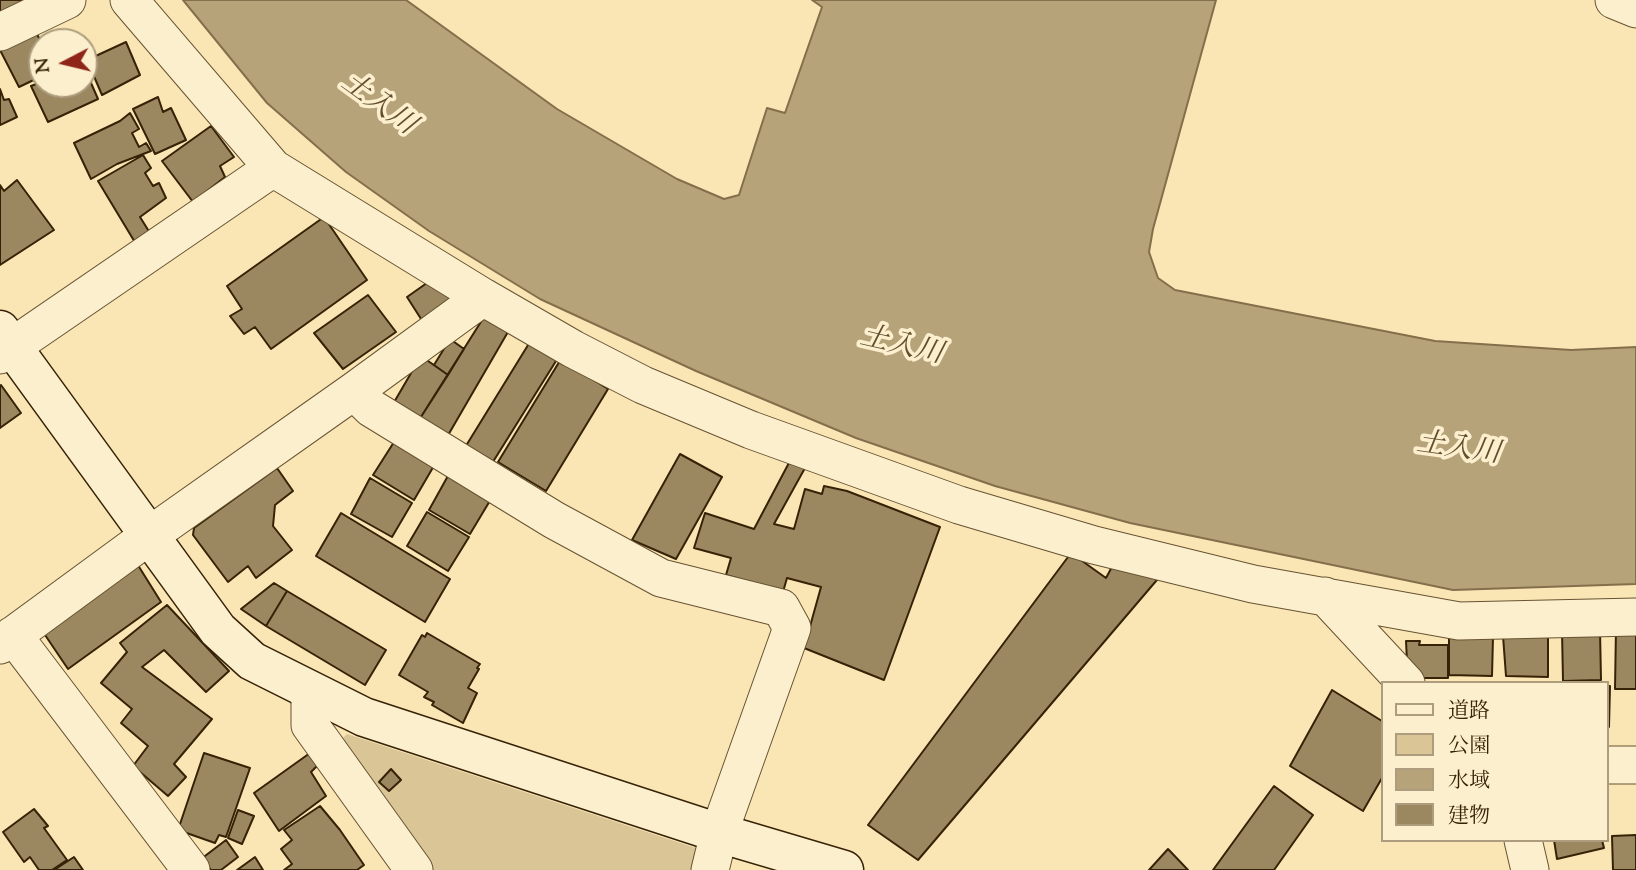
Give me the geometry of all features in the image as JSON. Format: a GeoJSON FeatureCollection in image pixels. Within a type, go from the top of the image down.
{"type":"FeatureCollection","features":[{"type":"Feature","properties":{"kind":"street"},"geometry":{"type":"LineString","coordinates":[[0,32],[67,0]]}},
{"type":"Feature","properties":{"kind":"street"},"geometry":{"type":"LineString","coordinates":[[129,0],[273,168],[573,349],[643,385],[751,430],[946,500],[1094,545],[1253,584],[1459,621],[1636,617]]}},
{"type":"Feature","properties":{"kind":"street"},"geometry":{"type":"LineString","coordinates":[[1614,0],[1636,9]]}},
{"type":"Feature","properties":{"kind":"street"},"geometry":{"type":"LineString","coordinates":[[273,168],[4,344],[150,535],[218,630],[253,661],[364,717],[719,833],[844,870]]}},
{"type":"Feature","properties":{"kind":"street"},"geometry":{"type":"LineString","coordinates":[[191,870],[7,640],[483,297]]}},
{"type":"Feature","properties":{"kind":"street"},"geometry":{"type":"LineString","coordinates":[[354,391],[371,408],[554,520],[661,578],[782,608],[792,628],[719,833],[710,870]]}},
{"type":"Feature","properties":{"kind":"street"},"geometry":{"type":"LineString","coordinates":[[1325,596],[1404,681]]}},
{"type":"Feature","properties":{"kind":"street"},"geometry":{"type":"LineString","coordinates":[[310,690],[310,725],[414,870]]}},
{"type":"Feature","properties":{"kind":"street"},"geometry":{"type":"LineString","coordinates":[[1608,765],[1636,765]]}},
{"type":"Feature","properties":{"kind":"street"},"geometry":{"type":"LineString","coordinates":[[1523,842],[1530,870]]}},
{"type":"Feature","properties":{"kind":"green space"},"geometry":{"type":"Polygon","coordinates":[[[347,734],[708,852],[702,870],[430,870],[341,740],[347,734]]]}},
{"type":"Feature","properties":{"kind":"water","name":"土入川"},"geometry":{"type":"Polygon","coordinates":[[[183,0],[406,0],[557,109],[677,179],[724,199],[739,195],[767,108],[785,113],[822,7],[812,0],[1216,0],[1153,229],[1149,252],[1158,278],[1175,290],[1435,341],[1571,350],[1636,347],[1636,584],[1453,590],[1130,523],[995,486],[856,438],[696,371],[540,299],[429,231],[346,172],[267,103],[183,0]]]}},
{"type":"Feature","properties":{"kind":"building"},"geometry":{"type":"Polygon","coordinates":[[[0,0],[27,0],[0,17],[0,0]]]}},
{"type":"Feature","properties":{"kind":"building"},"geometry":{"type":"Polygon","coordinates":[[[28,33],[28,83],[19,87],[0,47],[28,33]]]}},
{"type":"Feature","properties":{"kind":"building"},"geometry":{"type":"Polygon","coordinates":[[[126,42],[140,75],[102,95],[98,86],[98,55],[126,42]]]}},
{"type":"Feature","properties":{"kind":"building"},"geometry":{"type":"Polygon","coordinates":[[[0,89],[4,100],[9,99],[17,117],[0,125],[0,89]]]}},
{"type":"Feature","properties":{"kind":"building"},"geometry":{"type":"Polygon","coordinates":[[[158,97],[163,112],[171,108],[186,140],[155,154],[133,109],[158,97]]]}},
{"type":"Feature","properties":{"kind":"building"},"geometry":{"type":"Polygon","coordinates":[[[37,98],[98,98],[98,99],[48,122],[37,98]]]}},
{"type":"Feature","properties":{"kind":"building"},"geometry":{"type":"Polygon","coordinates":[[[130,113],[139,129],[132,133],[139,147],[146,143],[151,151],[117,164],[91,179],[74,143],[120,121],[130,113]]]}},
{"type":"Feature","properties":{"kind":"building"},"geometry":{"type":"Polygon","coordinates":[[[211,126],[234,157],[220,166],[225,177],[193,202],[162,161],[211,126]]]}},
{"type":"Feature","properties":{"kind":"building"},"geometry":{"type":"Polygon","coordinates":[[[143,155],[151,168],[145,173],[153,186],[159,183],[166,198],[140,217],[150,233],[136,244],[98,181],[143,155]]]}},
{"type":"Feature","properties":{"kind":"building"},"geometry":{"type":"Polygon","coordinates":[[[17,180],[54,230],[0,265],[0,185],[4,191],[17,180]]]}},
{"type":"Feature","properties":{"kind":"building"},"geometry":{"type":"Polygon","coordinates":[[[324,217],[367,280],[271,349],[255,327],[244,334],[230,316],[242,309],[227,286],[324,217]]]}},
{"type":"Feature","properties":{"kind":"building"},"geometry":{"type":"Polygon","coordinates":[[[434,278],[464,294],[423,322],[407,297],[434,278]]]}},
{"type":"Feature","properties":{"kind":"building"},"geometry":{"type":"Polygon","coordinates":[[[368,295],[396,332],[343,369],[314,333],[368,295]]]}},
{"type":"Feature","properties":{"kind":"building"},"geometry":{"type":"Polygon","coordinates":[[[489,309],[512,325],[447,437],[419,420],[489,309]]]}},
{"type":"Feature","properties":{"kind":"building"},"geometry":{"type":"Polygon","coordinates":[[[533,337],[561,353],[491,465],[464,449],[533,337]]]}},
{"type":"Feature","properties":{"kind":"building"},"geometry":{"type":"Polygon","coordinates":[[[450,339],[464,349],[448,375],[434,365],[450,339]]]}},
{"type":"Feature","properties":{"kind":"building"},"geometry":{"type":"Polygon","coordinates":[[[421,356],[448,375],[419,420],[393,404],[421,356]]]}},
{"type":"Feature","properties":{"kind":"building"},"geometry":{"type":"Polygon","coordinates":[[[561,359],[608,389],[546,491],[498,462],[561,359]]]}},
{"type":"Feature","properties":{"kind":"building"},"geometry":{"type":"Polygon","coordinates":[[[0,386],[21,413],[0,428],[0,386]]]}},
{"type":"Feature","properties":{"kind":"building"},"geometry":{"type":"Polygon","coordinates":[[[394,442],[435,464],[414,500],[373,475],[394,442]]]}},
{"type":"Feature","properties":{"kind":"building"},"geometry":{"type":"Polygon","coordinates":[[[680,454],[722,477],[676,559],[632,540],[680,454]]]}},
{"type":"Feature","properties":{"kind":"building"},"geometry":{"type":"Polygon","coordinates":[[[791,459],[805,468],[774,524],[794,529],[805,489],[822,494],[824,486],[847,491],[940,527],[884,680],[804,648],[821,587],[787,578],[783,592],[726,575],[731,558],[694,548],[705,513],[754,529],[791,459]]]}},
{"type":"Feature","properties":{"kind":"building"},"geometry":{"type":"Polygon","coordinates":[[[277,468],[293,491],[275,505],[273,526],[292,550],[256,578],[248,566],[228,582],[193,535],[194,528],[277,468]]]}},
{"type":"Feature","properties":{"kind":"building"},"geometry":{"type":"Polygon","coordinates":[[[449,474],[491,499],[470,534],[429,510],[449,474]]]}},
{"type":"Feature","properties":{"kind":"building"},"geometry":{"type":"Polygon","coordinates":[[[370,478],[412,503],[392,537],[351,514],[370,478]]]}},
{"type":"Feature","properties":{"kind":"building"},"geometry":{"type":"Polygon","coordinates":[[[427,512],[469,537],[448,571],[407,546],[427,512]]]}},
{"type":"Feature","properties":{"kind":"building"},"geometry":{"type":"Polygon","coordinates":[[[341,513],[450,579],[425,622],[316,556],[341,513]]]}},
{"type":"Feature","properties":{"kind":"building"},"geometry":{"type":"Polygon","coordinates":[[[1071,553],[1106,578],[1114,563],[1162,574],[918,860],[868,825],[1071,553]]]}},
{"type":"Feature","properties":{"kind":"building"},"geometry":{"type":"Polygon","coordinates":[[[136,562],[161,602],[68,669],[41,629],[136,562]]]}},
{"type":"Feature","properties":{"kind":"building"},"geometry":{"type":"Polygon","coordinates":[[[274,583],[287,591],[266,626],[241,609],[274,583]]]}},
{"type":"Feature","properties":{"kind":"building"},"geometry":{"type":"Polygon","coordinates":[[[287,591],[386,650],[365,685],[266,626],[287,591]]]}},
{"type":"Feature","properties":{"kind":"building"},"geometry":{"type":"Polygon","coordinates":[[[167,605],[229,671],[206,692],[164,650],[142,667],[212,719],[174,764],[186,777],[168,796],[133,766],[148,746],[121,723],[132,709],[101,683],[127,652],[120,643],[167,605]]]}},
{"type":"Feature","properties":{"kind":"building"},"geometry":{"type":"Polygon","coordinates":[[[1616,627],[1636,627],[1636,689],[1615,689],[1616,627]]]}},
{"type":"Feature","properties":{"kind":"building"},"geometry":{"type":"Polygon","coordinates":[[[1600,630],[1601,680],[1563,681],[1562,631],[1600,630]]]}},
{"type":"Feature","properties":{"kind":"building"},"geometry":{"type":"Polygon","coordinates":[[[1449,632],[1493,637],[1492,676],[1449,675],[1449,632]]]}},
{"type":"Feature","properties":{"kind":"building"},"geometry":{"type":"Polygon","coordinates":[[[427,633],[480,664],[468,688],[477,693],[463,723],[432,705],[434,702],[424,697],[428,692],[399,675],[422,635],[425,637],[427,633]]]}},
{"type":"Feature","properties":{"kind":"building"},"geometry":{"type":"Polygon","coordinates":[[[1548,635],[1548,677],[1506,676],[1503,636],[1548,635]]]}},
{"type":"Feature","properties":{"kind":"building"},"geometry":{"type":"Polygon","coordinates":[[[1406,641],[1420,641],[1419,645],[1448,645],[1448,678],[1411,678],[1406,641]]]}},
{"type":"Feature","properties":{"kind":"building"},"geometry":{"type":"Polygon","coordinates":[[[1608,686],[1610,686],[1609,727],[1608,686]]]}},
{"type":"Feature","properties":{"kind":"building"},"geometry":{"type":"Polygon","coordinates":[[[1332,690],[1380,720],[1380,781],[1363,811],[1290,766],[1332,690]]]}},
{"type":"Feature","properties":{"kind":"building"},"geometry":{"type":"Polygon","coordinates":[[[204,753],[250,768],[226,837],[219,835],[215,843],[178,830],[204,753]]]}},
{"type":"Feature","properties":{"kind":"building"},"geometry":{"type":"Polygon","coordinates":[[[310,753],[318,765],[311,772],[326,796],[279,831],[254,793],[310,753]]]}},
{"type":"Feature","properties":{"kind":"building"},"geometry":{"type":"Polygon","coordinates":[[[391,769],[401,780],[389,791],[379,782],[391,769]]]}},
{"type":"Feature","properties":{"kind":"building"},"geometry":{"type":"Polygon","coordinates":[[[1274,786],[1313,815],[1274,870],[1213,870],[1274,786]]]}},
{"type":"Feature","properties":{"kind":"building"},"geometry":{"type":"Polygon","coordinates":[[[320,806],[364,865],[357,870],[284,870],[292,864],[281,849],[292,840],[284,830],[320,806]]]}},
{"type":"Feature","properties":{"kind":"building"},"geometry":{"type":"Polygon","coordinates":[[[34,809],[48,826],[44,828],[67,860],[52,870],[39,870],[30,857],[24,862],[3,832],[34,809]]]}},
{"type":"Feature","properties":{"kind":"building"},"geometry":{"type":"Polygon","coordinates":[[[238,810],[254,816],[242,844],[228,838],[238,810]]]}},
{"type":"Feature","properties":{"kind":"building"},"geometry":{"type":"Polygon","coordinates":[[[1636,835],[1636,870],[1613,870],[1612,836],[1636,835]]]}},
{"type":"Feature","properties":{"kind":"building"},"geometry":{"type":"Polygon","coordinates":[[[226,840],[238,857],[221,870],[211,870],[201,859],[226,840]]]}},
{"type":"Feature","properties":{"kind":"building"},"geometry":{"type":"Polygon","coordinates":[[[1554,842],[1602,842],[1604,848],[1557,859],[1554,842]]]}},
{"type":"Feature","properties":{"kind":"building"},"geometry":{"type":"Polygon","coordinates":[[[1168,849],[1188,870],[1149,870],[1168,849]]]}},
{"type":"Feature","properties":{"kind":"building"},"geometry":{"type":"Polygon","coordinates":[[[74,857],[83,870],[54,870],[74,857]]]}},
{"type":"Feature","properties":{"kind":"building"},"geometry":{"type":"Polygon","coordinates":[[[255,857],[263,870],[237,870],[255,857]]]}}]}
